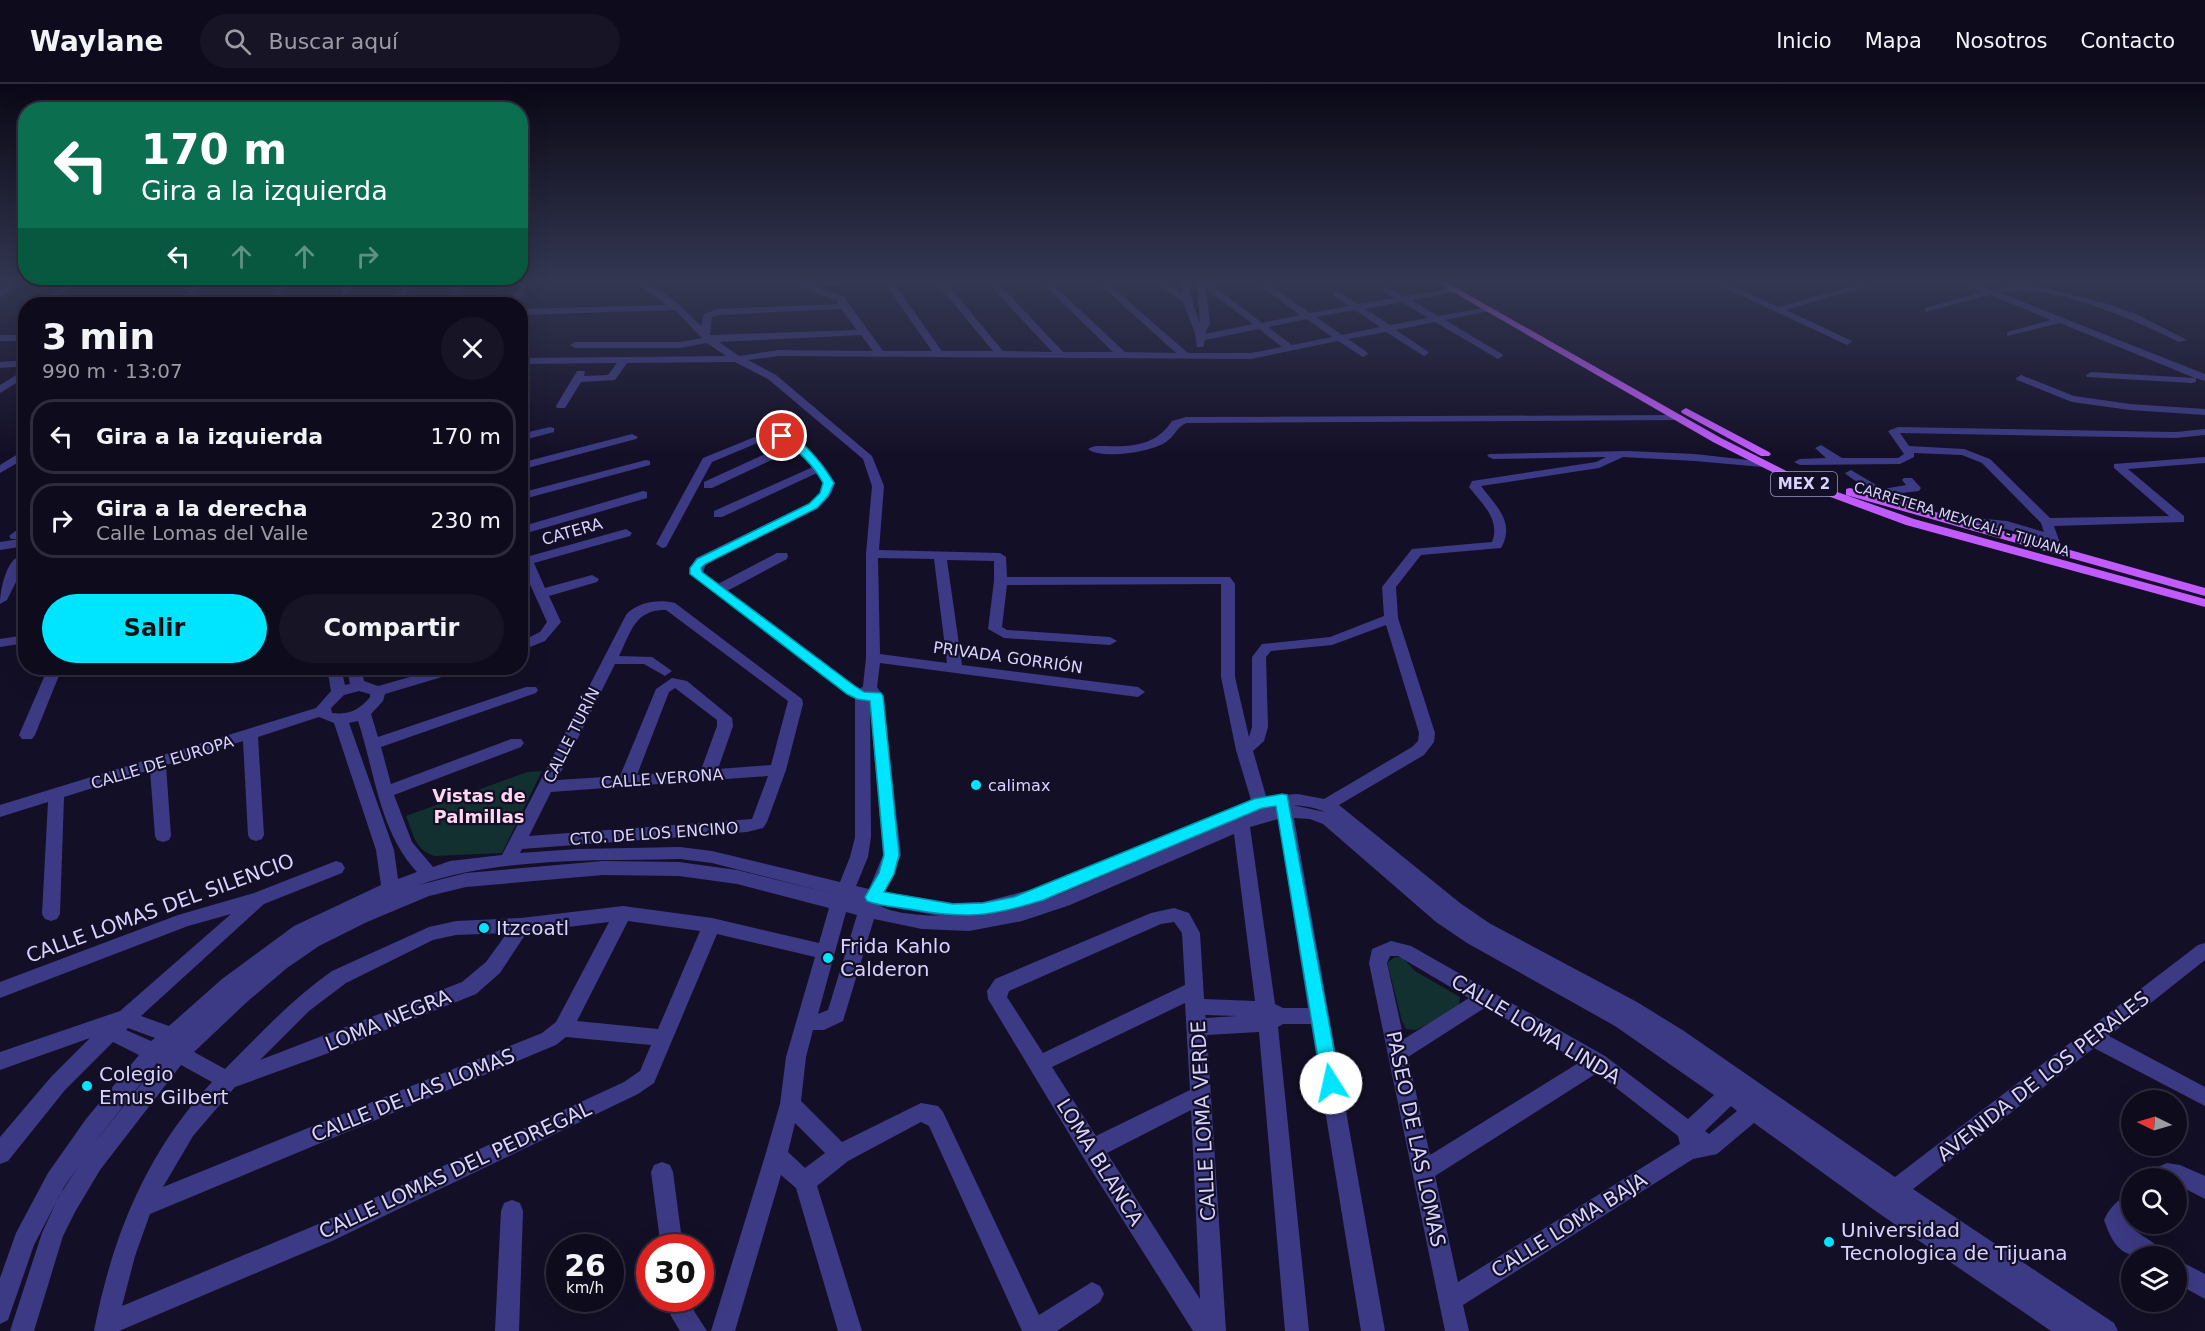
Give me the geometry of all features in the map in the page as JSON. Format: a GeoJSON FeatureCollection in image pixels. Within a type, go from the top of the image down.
{"type":"FeatureCollection","features":[{"type":"Feature","properties":{"kind":"main road","name":"CARRETERA MEXICALI - TIJUANA"},"geometry":{"type":"LineString","coordinates":[[1539,339],[1723,444],[1823,492],[1910,522],[2205,603]]}},
{"type":"Feature","properties":{"kind":"main road","name":"CARRETERA MEXICALI - TIJUANA"},"geometry":{"type":"LineString","coordinates":[[1553,339],[1796,469],[1878,501],[2205,592]]}},
{"type":"Feature","properties":{"kind":"street"},"geometry":{"type":"LineString","coordinates":[[575,345],[671,345],[701,339]]}},
{"type":"Feature","properties":{"kind":"street"},"geometry":{"type":"LineString","coordinates":[[709,339],[737,359],[772,377],[868,458],[878,486],[872,554],[873,658],[869,693],[863,837],[859,857],[842,897],[796,1057],[790,1104],[723,1331]]}},
{"type":"Feature","properties":{"kind":"street"},"geometry":{"type":"LineString","coordinates":[[870,339],[880,353]]}},
{"type":"Feature","properties":{"kind":"street"},"geometry":{"type":"LineString","coordinates":[[928,339],[938,353]]}},
{"type":"Feature","properties":{"kind":"street"},"geometry":{"type":"LineString","coordinates":[[988,339],[1000,354]]}},
{"type":"Feature","properties":{"kind":"street"},"geometry":{"type":"LineString","coordinates":[[1046,339],[1059,353]]}},
{"type":"Feature","properties":{"kind":"street"},"geometry":{"type":"LineString","coordinates":[[1105,339],[1123,356]]}},
{"type":"Feature","properties":{"kind":"street"},"geometry":{"type":"LineString","coordinates":[[1167,339],[1185,355]]}},
{"type":"Feature","properties":{"kind":"street"},"geometry":{"type":"LineString","coordinates":[[1199,355],[1201,339]]}},
{"type":"Feature","properties":{"kind":"street"},"geometry":{"type":"LineString","coordinates":[[1278,339],[1290,348]]}},
{"type":"Feature","properties":{"kind":"street"},"geometry":{"type":"LineString","coordinates":[[528,361],[737,359],[779,353],[1251,356],[1334,339]]}},
{"type":"Feature","properties":{"kind":"street"},"geometry":{"type":"LineString","coordinates":[[1342,339],[1363,354]]}},
{"type":"Feature","properties":{"kind":"street"},"geometry":{"type":"LineString","coordinates":[[1404,339],[1424,353]]}},
{"type":"Feature","properties":{"kind":"street"},"geometry":{"type":"LineString","coordinates":[[1471,339],[1498,356]]}},
{"type":"Feature","properties":{"kind":"street"},"geometry":{"type":"LineString","coordinates":[[1841,339],[1847,342]]}},
{"type":"Feature","properties":{"kind":"street"},"geometry":{"type":"LineString","coordinates":[[2107,339],[2205,380]]}},
{"type":"Feature","properties":{"kind":"street"},"geometry":{"type":"LineString","coordinates":[[0,358],[18,360]]}},
{"type":"Feature","properties":{"kind":"street"},"geometry":{"type":"LineString","coordinates":[[561,406],[590,360]]}},
{"type":"Feature","properties":{"kind":"street"},"geometry":{"type":"LineString","coordinates":[[578,379],[611,378],[624,360]]}},
{"type":"Feature","properties":{"kind":"street"},"geometry":{"type":"LineString","coordinates":[[0,365],[18,362]]}},
{"type":"Feature","properties":{"kind":"street"},"geometry":{"type":"LineString","coordinates":[[2091,375],[2205,380]]}},
{"type":"Feature","properties":{"kind":"street"},"geometry":{"type":"LineString","coordinates":[[0,390],[18,378]]}},
{"type":"Feature","properties":{"kind":"street"},"geometry":{"type":"LineString","coordinates":[[2021,378],[2072,399],[2130,407],[2205,412]]}},
{"type":"Feature","properties":{"kind":"street"},"geometry":{"type":"LineString","coordinates":[[1094,449],[1142,448],[1164,440],[1176,423],[1186,420],[1679,418]]}},
{"type":"Feature","properties":{"kind":"street"},"geometry":{"type":"LineString","coordinates":[[1902,422],[1967,431]]}},
{"type":"Feature","properties":{"kind":"street"},"geometry":{"type":"LineString","coordinates":[[528,436],[550,430]]}},
{"type":"Feature","properties":{"kind":"street"},"geometry":{"type":"LineString","coordinates":[[1800,462],[1900,461],[1910,455],[1893,431],[2176,435],[2205,432]]}},
{"type":"Feature","properties":{"kind":"street"},"geometry":{"type":"LineString","coordinates":[[662,544],[707,460],[736,446],[776,435],[796,444],[820,468],[829,483],[825,494],[813,506],[701,561],[696,568],[696,574],[718,590],[869,693],[892,855],[886,874],[870,904],[836,1015],[824,1022],[806,1022]]}},
{"type":"Feature","properties":{"kind":"street"},"geometry":{"type":"LineString","coordinates":[[528,465],[632,437]]}},
{"type":"Feature","properties":{"kind":"street"},"geometry":{"type":"LineString","coordinates":[[708,485],[796,444]]}},
{"type":"Feature","properties":{"kind":"street"},"geometry":{"type":"LineString","coordinates":[[1718,457],[1724,447],[1723,444]]}},
{"type":"Feature","properties":{"kind":"street"},"geometry":{"type":"LineString","coordinates":[[1821,448],[1832,459],[1841,462]]}},
{"type":"Feature","properties":{"kind":"street"},"geometry":{"type":"LineString","coordinates":[[1907,449],[1952,451],[1977,456],[1986,461],[2047,522],[2058,552]]}},
{"type":"Feature","properties":{"kind":"street"},"geometry":{"type":"LineString","coordinates":[[1493,456],[1568,453],[1718,457],[1762,464]]}},
{"type":"Feature","properties":{"kind":"street"},"geometry":{"type":"LineString","coordinates":[[1326,805],[1418,751],[1426,742],[1427,733],[1391,618],[1389,586],[1417,552],[1497,545],[1500,541],[1498,514],[1475,487],[1476,483],[1599,465],[1619,455]]}},
{"type":"Feature","properties":{"kind":"street"},"geometry":{"type":"LineString","coordinates":[[0,470],[18,458]]}},
{"type":"Feature","properties":{"kind":"street"},"geometry":{"type":"LineString","coordinates":[[2047,522],[2180,519],[2118,466],[2205,460]]}},
{"type":"Feature","properties":{"kind":"street"},"geometry":{"type":"LineString","coordinates":[[528,495],[646,463]]}},
{"type":"Feature","properties":{"kind":"street"},"geometry":{"type":"LineString","coordinates":[[718,514],[820,468]]}},
{"type":"Feature","properties":{"kind":"street"},"geometry":{"type":"LineString","coordinates":[[1851,472],[1870,488],[1887,497],[1954,519],[2007,525],[2051,538]]}},
{"type":"Feature","properties":{"kind":"street"},"geometry":{"type":"LineString","coordinates":[[1887,497],[1887,491],[1915,488],[1908,480]]}},
{"type":"Feature","properties":{"kind":"street"},"geometry":{"type":"LineString","coordinates":[[528,529],[643,495]]}},
{"type":"Feature","properties":{"kind":"street","name":"CATERA"},"geometry":{"type":"LineString","coordinates":[[528,561],[626,532]]}},
{"type":"Feature","properties":{"kind":"street"},"geometry":{"type":"LineString","coordinates":[[0,539],[18,538]]}},
{"type":"Feature","properties":{"kind":"street"},"geometry":{"type":"LineString","coordinates":[[0,546],[18,539]]}},
{"type":"Feature","properties":{"kind":"street"},"geometry":{"type":"LineString","coordinates":[[872,554],[940,556],[955,668]]}},
{"type":"Feature","properties":{"kind":"street"},"geometry":{"type":"LineString","coordinates":[[718,590],[782,556]]}},
{"type":"Feature","properties":{"kind":"street","name":"PRIVADA GORRIÓN"},"geometry":{"type":"LineString","coordinates":[[940,556],[1000,556],[995,629],[997,631],[1030,636],[1110,641]]}},
{"type":"Feature","properties":{"kind":"street"},"geometry":{"type":"LineString","coordinates":[[528,563],[554,622],[551,630],[542,638],[528,644]]}},
{"type":"Feature","properties":{"kind":"street"},"geometry":{"type":"LineString","coordinates":[[0,600],[18,564]]}},
{"type":"Feature","properties":{"kind":"street"},"geometry":{"type":"LineString","coordinates":[[541,594],[592,579]]}},
{"type":"Feature","properties":{"kind":"street"},"geometry":{"type":"LineString","coordinates":[[1000,581],[1225,580],[1228,584],[1229,634],[1226,665],[1244,750],[1262,809]]}},
{"type":"Feature","properties":{"kind":"street","name":"CTO. DE LOS ENCINO"},"geometry":{"type":"LineString","coordinates":[[517,843],[747,826],[757,824],[761,818],[778,770],[796,704],[792,695],[670,606],[659,605],[637,612]]}},
{"type":"Feature","properties":{"kind":"street","name":"CALLE TURÍN"},"geometry":{"type":"LineString","coordinates":[[508,860],[609,660],[633,615],[637,612]]}},
{"type":"Feature","properties":{"kind":"street"},"geometry":{"type":"LineString","coordinates":[[1244,750],[1256,741],[1260,727],[1259,657],[1262,651],[1267,647],[1332,641],[1391,618]]}},
{"type":"Feature","properties":{"kind":"street"},"geometry":{"type":"LineString","coordinates":[[0,643],[18,640]]}},
{"type":"Feature","properties":{"kind":"street","name":"PRIVADA GORRIÓN"},"geometry":{"type":"LineString","coordinates":[[873,658],[1138,692]]}},
{"type":"Feature","properties":{"kind":"street"},"geometry":{"type":"LineString","coordinates":[[609,660],[647,660],[665,671]]}},
{"type":"Feature","properties":{"kind":"street"},"geometry":{"type":"LineString","coordinates":[[27,735],[52,675]]}},
{"type":"Feature","properties":{"kind":"street"},"geometry":{"type":"LineString","coordinates":[[335,675],[339,692]]}},
{"type":"Feature","properties":{"kind":"street"},"geometry":{"type":"LineString","coordinates":[[356,675],[358,686]]}},
{"type":"Feature","properties":{"kind":"street"},"geometry":{"type":"LineString","coordinates":[[377,691],[417,675]]}},
{"type":"Feature","properties":{"kind":"street"},"geometry":{"type":"LineString","coordinates":[[626,781],[663,689],[672,683],[682,684],[724,718],[725,726],[708,774]]}},
{"type":"Feature","properties":{"kind":"street"},"geometry":{"type":"LineString","coordinates":[[358,686],[373,688],[377,691],[378,698],[373,706],[363,713],[340,719],[326,716],[323,711],[326,701],[339,692],[358,686]]}},
{"type":"Feature","properties":{"kind":"street"},"geometry":{"type":"LineString","coordinates":[[374,744],[531,690]]}},
{"type":"Feature","properties":{"kind":"street","name":"CALLE DE EUROPA"},"geometry":{"type":"LineString","coordinates":[[0,811],[158,764],[323,711]]}},
{"type":"Feature","properties":{"kind":"street"},"geometry":{"type":"LineString","coordinates":[[363,713],[403,842],[429,874]]}},
{"type":"Feature","properties":{"kind":"street"},"geometry":{"type":"LineString","coordinates":[[340,719],[385,850],[390,888]]}},
{"type":"Feature","properties":{"kind":"street"},"geometry":{"type":"LineString","coordinates":[[250,735],[256,835]]}},
{"type":"Feature","properties":{"kind":"street"},"geometry":{"type":"LineString","coordinates":[[386,792],[516,743]]}},
{"type":"Feature","properties":{"kind":"street"},"geometry":{"type":"LineString","coordinates":[[158,764],[163,836]]}},
{"type":"Feature","properties":{"kind":"street","name":"CALLE VERONA"},"geometry":{"type":"LineString","coordinates":[[545,787],[778,770]]}},
{"type":"Feature","properties":{"kind":"street"},"geometry":{"type":"LineString","coordinates":[[51,914],[56,795]]}},
{"type":"Feature","properties":{"kind":"street"},"geometry":{"type":"LineString","coordinates":[[0,1312],[24,1241],[56,1180],[93,1126],[153,1052],[229,986],[300,931],[390,888],[450,868],[508,860],[577,855],[680,853],[712,857],[842,897],[944,923],[969,924],[1022,914],[1064,900],[1240,818],[1262,809],[1305,800],[1326,805],[1483,928],[1630,1008],[2072,1331]]}},
{"type":"Feature","properties":{"kind":"street"},"geometry":{"type":"LineString","coordinates":[[1284,805],[1373,1331]]}},
{"type":"Feature","properties":{"kind":"street"},"geometry":{"type":"LineString","coordinates":[[1284,805],[1329,820],[1442,917],[1473,938],[1622,1020],[1736,1087]]}},
{"type":"Feature","properties":{"kind":"street"},"geometry":{"type":"LineString","coordinates":[[1240,818],[1272,1016],[1297,1331]]}},
{"type":"Feature","properties":{"kind":"street","name":"CALLE LOMAS DEL SILENCIO"},"geometry":{"type":"LineString","coordinates":[[0,990],[184,920],[258,899],[336,868]]}},
{"type":"Feature","properties":{"kind":"street"},"geometry":{"type":"LineString","coordinates":[[21,1331],[53,1233],[67,1204],[98,1155],[184,1054],[280,963],[313,941],[362,917],[446,883],[603,868],[679,869],[737,877],[842,897]]}},
{"type":"Feature","properties":{"kind":"street"},"geometry":{"type":"LineString","coordinates":[[0,1061],[106,1028],[124,1018],[213,944],[258,899]]}},
{"type":"Feature","properties":{"kind":"street"},"geometry":{"type":"LineString","coordinates":[[107,1327],[126,1243],[140,1207],[179,1138],[228,1080],[298,1010],[339,978],[429,934],[456,928],[521,925],[623,913],[712,925],[826,952]]}},
{"type":"Feature","properties":{"kind":"street","name":"CALLE DE LAS LOMAS"},"geometry":{"type":"LineString","coordinates":[[140,1207],[549,1040],[562,1028],[623,913]]}},
{"type":"Feature","properties":{"kind":"street","name":"CALLE LOMA VERDE"},"geometry":{"type":"LineString","coordinates":[[997,991],[1002,985],[1157,918],[1170,915],[1180,916],[1188,922],[1191,933],[1202,1094],[1214,1331]]}},
{"type":"Feature","properties":{"kind":"street","name":"LOMA NEGRA"},"geometry":{"type":"LineString","coordinates":[[228,1080],[319,1048],[469,988],[486,978],[500,961],[521,925]]}},
{"type":"Feature","properties":{"kind":"street","name":"CALLE LOMAS DEL PEDREGAL"},"geometry":{"type":"LineString","coordinates":[[107,1327],[324,1233],[631,1088],[647,1077],[712,925]]}},
{"type":"Feature","properties":{"kind":"street","name":"CALLE LOMA LINDA"},"geometry":{"type":"LineString","coordinates":[[1384,949],[1395,948],[1404,951],[1598,1062],[1696,1143]]}},
{"type":"Feature","properties":{"kind":"street","name":"PASEO DE LAS LOMAS"},"geometry":{"type":"LineString","coordinates":[[1384,949],[1379,954],[1378,963],[1457,1331]]}},
{"type":"Feature","properties":{"kind":"street","name":"AVENIDA DE LOS PERALES"},"geometry":{"type":"LineString","coordinates":[[1890,1197],[2205,951]]}},
{"type":"Feature","properties":{"kind":"street","name":"LOMA BLANCA"},"geometry":{"type":"LineString","coordinates":[[997,991],[998,999],[1041,1064],[1091,1150],[1207,1331]]}},
{"type":"Feature","properties":{"kind":"street"},"geometry":{"type":"LineString","coordinates":[[1397,1054],[1485,998]]}},
{"type":"Feature","properties":{"kind":"street"},"geometry":{"type":"LineString","coordinates":[[1041,1064],[1196,1008],[1272,1016],[1320,1016]]}},
{"type":"Feature","properties":{"kind":"street"},"geometry":{"type":"LineString","coordinates":[[124,1018],[172,1035],[184,1054]]}},
{"type":"Feature","properties":{"kind":"street"},"geometry":{"type":"LineString","coordinates":[[106,1028],[153,1052],[184,1054],[228,1080]]}},
{"type":"Feature","properties":{"kind":"street"},"geometry":{"type":"LineString","coordinates":[[3,1147],[106,1028]]}},
{"type":"Feature","properties":{"kind":"street"},"geometry":{"type":"LineString","coordinates":[[562,1028],[664,1038]]}},
{"type":"Feature","properties":{"kind":"street"},"geometry":{"type":"LineString","coordinates":[[2094,1038],[2205,1097]]}},
{"type":"Feature","properties":{"kind":"street"},"geometry":{"type":"LineString","coordinates":[[1422,1171],[1598,1062]]}},
{"type":"Feature","properties":{"kind":"street","name":"CALLE LOMA BAJA"},"geometry":{"type":"LineString","coordinates":[[1696,1143],[1736,1087]]}},
{"type":"Feature","properties":{"kind":"street"},"geometry":{"type":"LineString","coordinates":[[1091,1150],[1202,1094]]}},
{"type":"Feature","properties":{"kind":"street"},"geometry":{"type":"LineString","coordinates":[[790,1104],[840,1154]]}},
{"type":"Feature","properties":{"kind":"street","name":"CALLE LOMA BAJA"},"geometry":{"type":"LineString","coordinates":[[1450,1300],[1761,1104]]}},
{"type":"Feature","properties":{"kind":"street"},"geometry":{"type":"LineString","coordinates":[[805,1182],[840,1154],[911,1116],[921,1112],[931,1113],[936,1119],[1035,1331],[1092,1294]]}},
{"type":"Feature","properties":{"kind":"street"},"geometry":{"type":"LineString","coordinates":[[776,1156],[805,1182],[850,1331]]}},
{"type":"Feature","properties":{"kind":"street"},"geometry":{"type":"LineString","coordinates":[[662,1172],[670,1234]]}},
{"type":"Feature","properties":{"kind":"street"},"geometry":{"type":"LineString","coordinates":[[2187,1178],[2205,1188]]}},
{"type":"Feature","properties":{"kind":"street"},"geometry":{"type":"LineString","coordinates":[[1890,1197],[2106,1331]]}},
{"type":"Feature","properties":{"kind":"street"},"geometry":{"type":"LineString","coordinates":[[507,1331],[512,1211]]}},
{"type":"Feature","properties":{"kind":"street"},"geometry":{"type":"LineString","coordinates":[[2121,1214],[2115,1220],[2118,1232],[2136,1246]]}},
{"type":"Feature","properties":{"kind":"street"},"geometry":{"type":"LineString","coordinates":[[2187,1276],[2205,1287]]}},
{"type":"Feature","properties":{"kind":"street"},"geometry":{"type":"LineString","coordinates":[[682,1312],[695,1331]]}},
{"type":"Feature","properties":{"kind":"green space"},"geometry":{"type":"Polygon","coordinates":[[[542,771],[502,853],[435,856],[428,854],[419,846],[406,816],[527,772],[542,771]]]}},
{"type":"Feature","properties":{"kind":"green space"},"geometry":{"type":"Polygon","coordinates":[[[1395,957],[1403,958],[1415,971],[1460,997],[1459,1005],[1454,1010],[1416,1030],[1406,1029],[1388,966],[1388,962],[1395,957]]]}},
{"type":"Feature","properties":{"kind":"place","name":"calimax"},"geometry":{"type":"Point","coordinates":[976,785]}},
{"type":"Feature","properties":{"kind":"place","name":"Itzcoatl"},"geometry":{"type":"Point","coordinates":[484,928]}},
{"type":"Feature","properties":{"kind":"place","name":"Frida Kahlo Calderon"},"geometry":{"type":"Point","coordinates":[828,958]}},
{"type":"Feature","properties":{"kind":"place","name":"Colegio Emus Gilbert"},"geometry":{"type":"Point","coordinates":[87,1086]}},
{"type":"Feature","properties":{"kind":"place","name":"Universidad Tecnologica de Tijuana"},"geometry":{"type":"Point","coordinates":[1829,1242]}},
{"type":"Feature","properties":{"kind":"district","name":"Vistas de Palmillas"},"geometry":{"type":"Point","coordinates":[479,806]}},
{"type":"Feature","properties":{"kind":"route"},"geometry":{"type":"LineString","coordinates":[[782,436],[796,444],[820,468],[829,483],[825,494],[813,506],[701,561],[696,568],[696,574],[851,690],[862,696],[876,696],[892,855],[886,874],[873,897],[953,910],[983,909],[1014,903],[1259,803],[1282,799],[1331,1083]]}}]}
